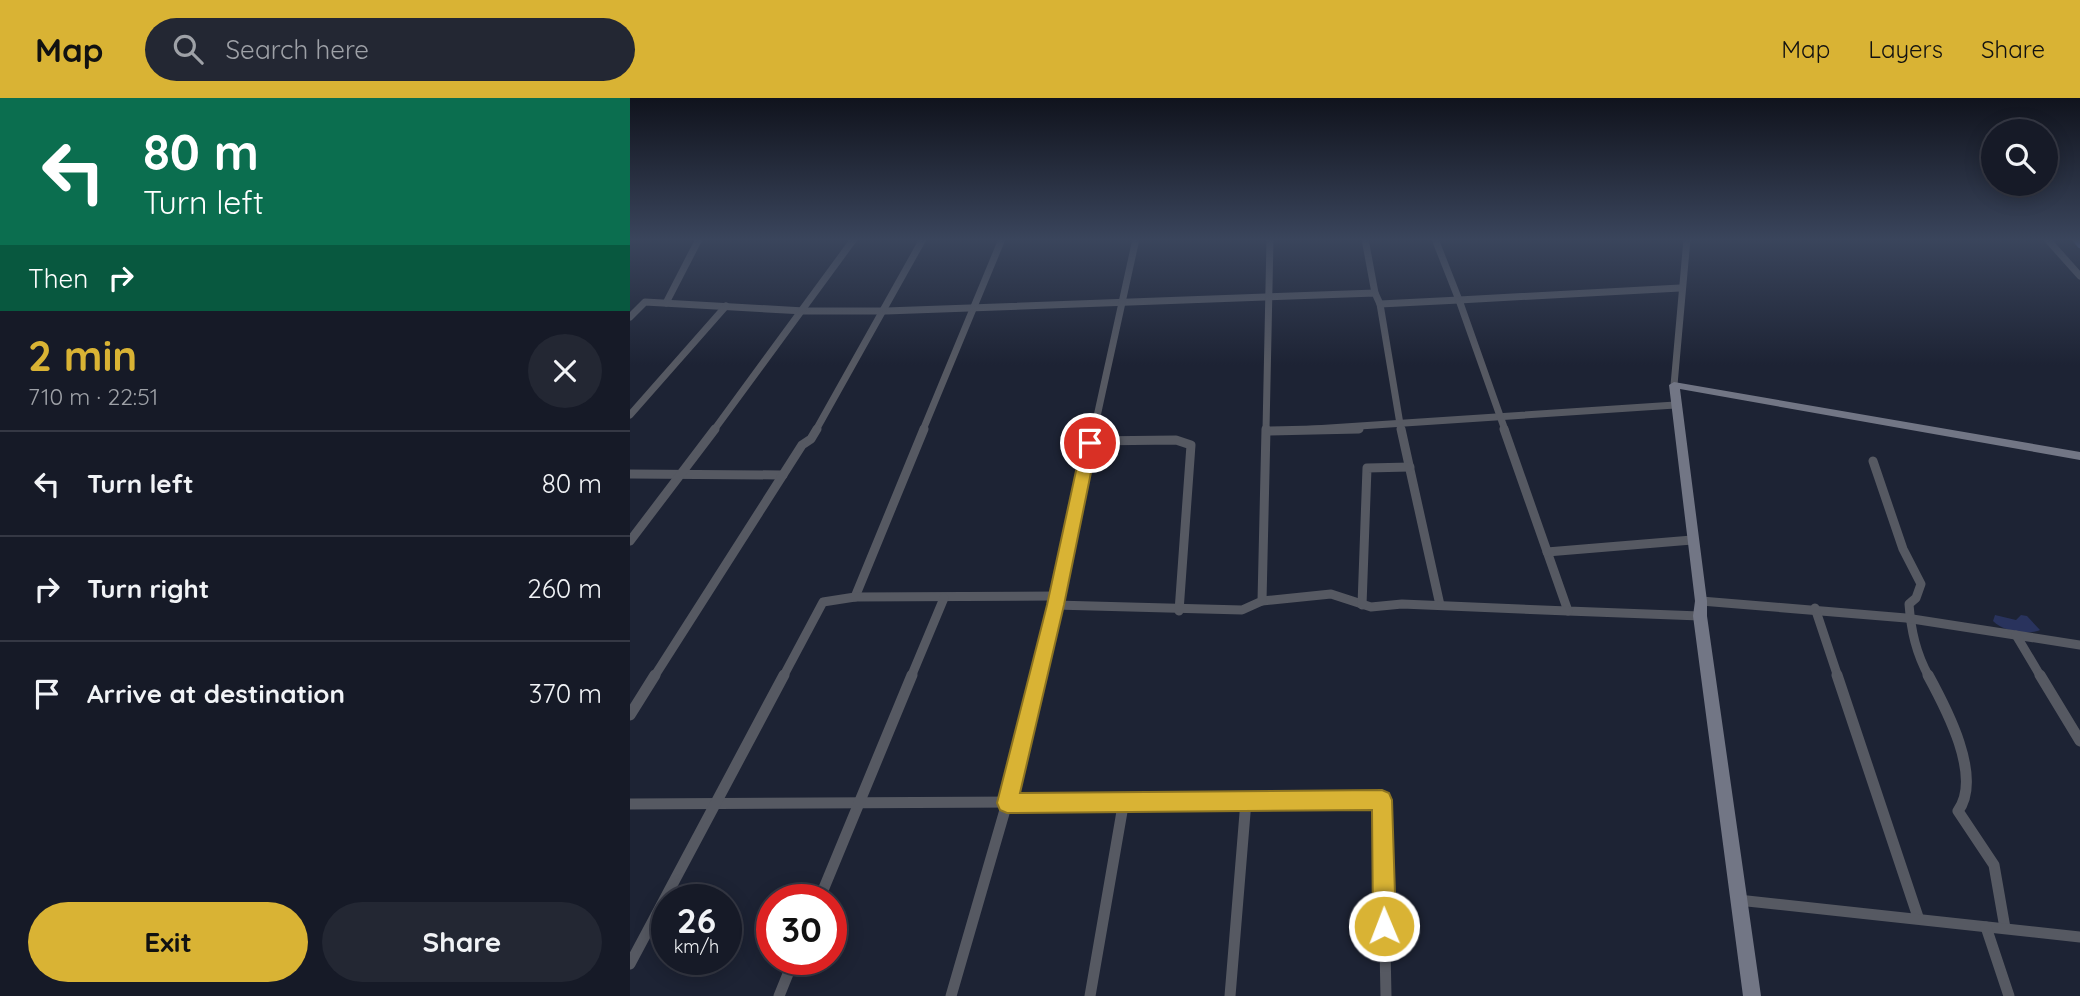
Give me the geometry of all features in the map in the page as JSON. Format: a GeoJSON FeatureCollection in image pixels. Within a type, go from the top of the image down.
{"type":"FeatureCollection","features":[{"type":"Feature","properties":{"kind":"street"},"geometry":{"type":"LineString","coordinates":[[666,303],[677,281]]}},
{"type":"Feature","properties":{"kind":"street"},"geometry":{"type":"LineString","coordinates":[[630,541],[825,281]]}},
{"type":"Feature","properties":{"kind":"street"},"geometry":{"type":"LineString","coordinates":[[630,715],[802,445],[811,439],[901,281]]}},
{"type":"Feature","properties":{"kind":"street"},"geometry":{"type":"LineString","coordinates":[[855,597],[971,309],[986,281]]}},
{"type":"Feature","properties":{"kind":"street"},"geometry":{"type":"LineString","coordinates":[[951,996],[1007,803],[1056,601],[1126,281]]}},
{"type":"Feature","properties":{"kind":"street"},"geometry":{"type":"LineString","coordinates":[[1262,601],[1268,431],[1269,281]]}},
{"type":"Feature","properties":{"kind":"street"},"geometry":{"type":"LineString","coordinates":[[1374,281],[1380,304],[1400,424],[1440,605]]}},
{"type":"Feature","properties":{"kind":"street"},"geometry":{"type":"LineString","coordinates":[[1451,281],[1568,611]]}},
{"type":"Feature","properties":{"kind":"street"},"geometry":{"type":"LineString","coordinates":[[1681,281],[1675,405],[1701,601],[1700,616],[1752,996]]}},
{"type":"Feature","properties":{"kind":"street"},"geometry":{"type":"LineString","coordinates":[[1380,304],[1680,288]]}},
{"type":"Feature","properties":{"kind":"street"},"geometry":{"type":"LineString","coordinates":[[630,305],[645,302],[804,311],[886,311],[1376,293]]}},
{"type":"Feature","properties":{"kind":"street"},"geometry":{"type":"LineString","coordinates":[[630,317],[645,302]]}},
{"type":"Feature","properties":{"kind":"street"},"geometry":{"type":"LineString","coordinates":[[630,415],[726,306]]}},
{"type":"Feature","properties":{"kind":"street"},"geometry":{"type":"LineString","coordinates":[[1674,385],[2080,456]]}},
{"type":"Feature","properties":{"kind":"street"},"geometry":{"type":"LineString","coordinates":[[1268,431],[1675,405]]}},
{"type":"Feature","properties":{"kind":"street"},"geometry":{"type":"LineString","coordinates":[[1090,441],[1175,440],[1191,445],[1179,611]]}},
{"type":"Feature","properties":{"kind":"street"},"geometry":{"type":"LineString","coordinates":[[1873,461],[1903,549],[1917,571],[1921,584],[1916,598],[1909,604],[1909,632],[1954,726],[1967,791],[1966,800],[1958,811],[1994,865],[2006,928]]}},
{"type":"Feature","properties":{"kind":"street"},"geometry":{"type":"LineString","coordinates":[[1362,605],[1367,468],[1410,467]]}},
{"type":"Feature","properties":{"kind":"street"},"geometry":{"type":"LineString","coordinates":[[630,474],[783,475]]}},
{"type":"Feature","properties":{"kind":"street"},"geometry":{"type":"LineString","coordinates":[[1547,552],[1613,544],[1692,540]]}},
{"type":"Feature","properties":{"kind":"street"},"geometry":{"type":"LineString","coordinates":[[630,964],[823,602],[855,597],[944,597],[1056,601],[1179,611],[1242,610],[1262,601],[1307,599],[1331,594],[1345,596],[1362,605],[1440,605],[1700,616]]}},
{"type":"Feature","properties":{"kind":"street"},"geometry":{"type":"LineString","coordinates":[[826,884],[944,597]]}},
{"type":"Feature","properties":{"kind":"street"},"geometry":{"type":"LineString","coordinates":[[1701,601],[1815,608],[1909,619],[2080,645]]}},
{"type":"Feature","properties":{"kind":"street"},"geometry":{"type":"LineString","coordinates":[[1815,608],[1918,917]]}},
{"type":"Feature","properties":{"kind":"street"},"geometry":{"type":"LineString","coordinates":[[2016,635],[2080,741]]}},
{"type":"Feature","properties":{"kind":"street"},"geometry":{"type":"LineString","coordinates":[[1090,996],[1124,800]]}},
{"type":"Feature","properties":{"kind":"street"},"geometry":{"type":"LineString","coordinates":[[630,804],[1382,800],[1386,996]]}},
{"type":"Feature","properties":{"kind":"street"},"geometry":{"type":"LineString","coordinates":[[1230,996],[1246,801]]}},
{"type":"Feature","properties":{"kind":"street"},"geometry":{"type":"LineString","coordinates":[[1738,900],[1918,917],[2080,937]]}},
{"type":"Feature","properties":{"kind":"street"},"geometry":{"type":"LineString","coordinates":[[1986,927],[2009,996]]}},
{"type":"Feature","properties":{"kind":"street"},"geometry":{"type":"LineString","coordinates":[[779,996],[788,975]]}},
{"type":"Feature","properties":{"kind":"shaded area"},"geometry":{"type":"Polygon","coordinates":[[[1995,615],[2016,620],[2021,615],[2027,616],[2040,630],[2010,630],[1993,621],[1995,615]]]}},
{"type":"Feature","properties":{"kind":"route"},"geometry":{"type":"LineString","coordinates":[[1090,443],[1055,605],[1007,803],[1382,800],[1384,926]]}}]}
